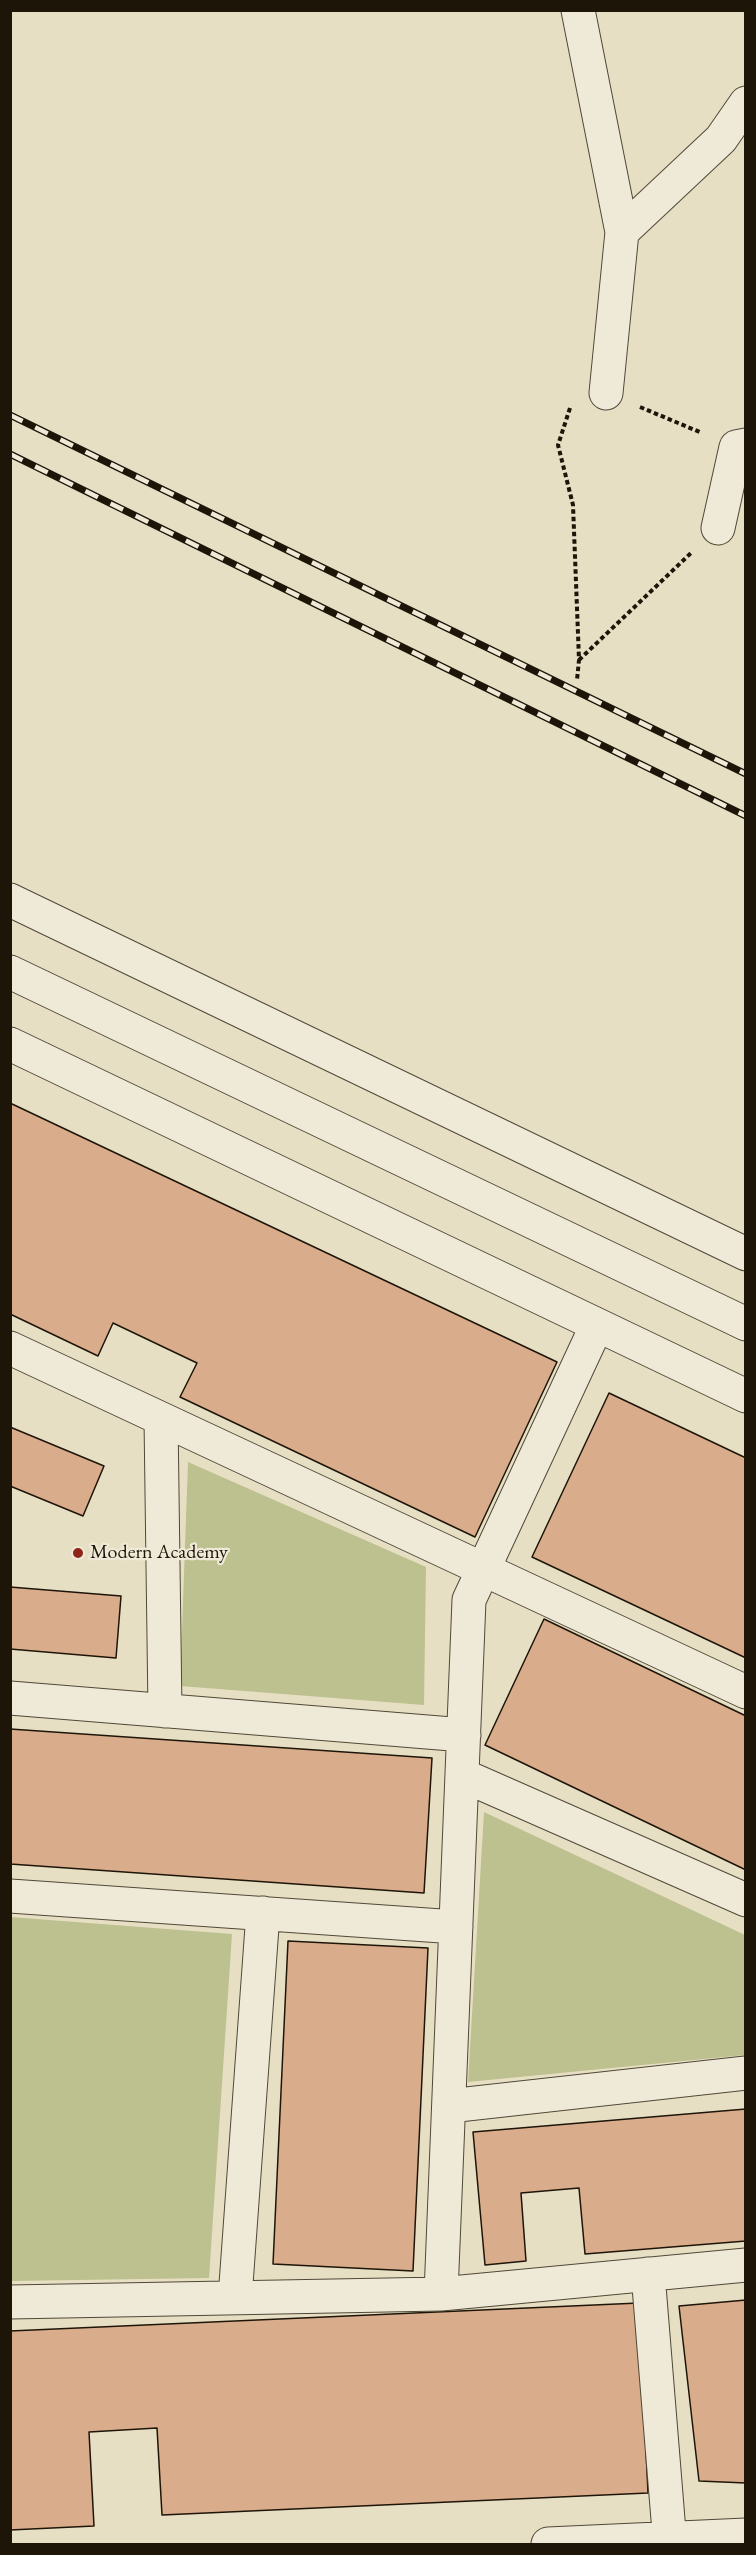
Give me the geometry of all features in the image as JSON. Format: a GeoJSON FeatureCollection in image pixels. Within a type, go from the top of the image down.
{"type":"FeatureCollection","features":[{"type":"Feature","properties":{"kind":"street"},"geometry":{"type":"LineString","coordinates":[[578,10],[622,232],[606,393]]}},
{"type":"Feature","properties":{"kind":"street"},"geometry":{"type":"LineString","coordinates":[[622,232],[722,140],[746,103]]}},
{"type":"Feature","properties":{"kind":"street"},"geometry":{"type":"LineString","coordinates":[[718,528],[741,446]]}},
{"type":"Feature","properties":{"kind":"street"},"geometry":{"type":"LineString","coordinates":[[10,900],[746,1254]]}},
{"type":"Feature","properties":{"kind":"street"},"geometry":{"type":"LineString","coordinates":[[10,972],[746,1324]]}},
{"type":"Feature","properties":{"kind":"street"},"geometry":{"type":"LineString","coordinates":[[10,1044],[746,1396]]}},
{"type":"Feature","properties":{"kind":"street"},"geometry":{"type":"LineString","coordinates":[[441,2294],[469,1600],[597,1324]]}},
{"type":"Feature","properties":{"kind":"street"},"geometry":{"type":"LineString","coordinates":[[10,1348],[746,1692]]}},
{"type":"Feature","properties":{"kind":"street"},"geometry":{"type":"LineString","coordinates":[[161,1419],[165,1711]]}},
{"type":"Feature","properties":{"kind":"street"},"geometry":{"type":"LineString","coordinates":[[10,1698],[464,1735]]}},
{"type":"Feature","properties":{"kind":"street"},"geometry":{"type":"LineString","coordinates":[[462,1775],[746,1900]]}},
{"type":"Feature","properties":{"kind":"street"},"geometry":{"type":"LineString","coordinates":[[10,1896],[456,1927]]}},
{"type":"Feature","properties":{"kind":"street"},"geometry":{"type":"LineString","coordinates":[[235,2298],[263,1913]]}},
{"type":"Feature","properties":{"kind":"street"},"geometry":{"type":"LineString","coordinates":[[449,2106],[746,2073]]}},
{"type":"Feature","properties":{"kind":"street"},"geometry":{"type":"LineString","coordinates":[[10,2302],[441,2294],[746,2265]]}},
{"type":"Feature","properties":{"kind":"street"},"geometry":{"type":"LineString","coordinates":[[648,2274],[670,2542]]}},
{"type":"Feature","properties":{"kind":"street"},"geometry":{"type":"LineString","coordinates":[[548,2544],[670,2542],[746,2535]]}},
{"type":"Feature","properties":{"kind":"path"},"geometry":{"type":"LineString","coordinates":[[577,680],[579,660],[573,505],[558,445],[571,405],[606,393],[741,446]]}},
{"type":"Feature","properties":{"kind":"path"},"geometry":{"type":"LineString","coordinates":[[579,660],[718,528]]}},
{"type":"Feature","properties":{"kind":"green space"},"geometry":{"type":"Polygon","coordinates":[[[188,1462],[426,1567],[424,1705],[180,1686],[188,1462]]]}},
{"type":"Feature","properties":{"kind":"green space"},"geometry":{"type":"Polygon","coordinates":[[[484,1812],[745,1935],[745,2055],[468,2082],[484,1812]]]}},
{"type":"Feature","properties":{"kind":"green space"},"geometry":{"type":"Polygon","coordinates":[[[10,1917],[232,1934],[209,2278],[11,2281],[10,1917]]]}},
{"type":"Feature","properties":{"kind":"building"},"geometry":{"type":"Polygon","coordinates":[[[10,1103],[557,1362],[475,1537],[180,1397],[197,1363],[113,1323],[98,1356],[10,1314],[10,1103]]]}},
{"type":"Feature","properties":{"kind":"building"},"geometry":{"type":"Polygon","coordinates":[[[609,1393],[746,1458],[746,1658],[532,1557],[609,1393]]]}},
{"type":"Feature","properties":{"kind":"building"},"geometry":{"type":"Polygon","coordinates":[[[10,1427],[104,1466],[83,1516],[10,1486],[10,1427]]]}},
{"type":"Feature","properties":{"kind":"building"},"geometry":{"type":"Polygon","coordinates":[[[10,1587],[121,1596],[116,1658],[10,1649],[10,1587]]]}},
{"type":"Feature","properties":{"kind":"building"},"geometry":{"type":"Polygon","coordinates":[[[544,1619],[746,1716],[746,1870],[485,1745],[544,1619]]]}},
{"type":"Feature","properties":{"kind":"building"},"geometry":{"type":"Polygon","coordinates":[[[10,1729],[432,1758],[424,1893],[10,1864],[10,1729]]]}},
{"type":"Feature","properties":{"kind":"building"},"geometry":{"type":"Polygon","coordinates":[[[288,1941],[428,1948],[413,2271],[273,2264],[288,1941]]]}},
{"type":"Feature","properties":{"kind":"building"},"geometry":{"type":"Polygon","coordinates":[[[746,2109],[746,2241],[585,2254],[579,2188],[521,2193],[526,2261],[485,2265],[473,2132],[746,2109]]]}},
{"type":"Feature","properties":{"kind":"building"},"geometry":{"type":"Polygon","coordinates":[[[746,2300],[746,2483],[699,2481],[679,2306],[746,2300]]]}},
{"type":"Feature","properties":{"kind":"building"},"geometry":{"type":"Polygon","coordinates":[[[639,2303],[648,2493],[162,2515],[157,2428],[89,2432],[94,2526],[10,2530],[10,2331],[639,2303]]]}},
{"type":"Feature","properties":{"kind":"railway"},"geometry":{"type":"LineString","coordinates":[[10,415],[746,774]]}},
{"type":"Feature","properties":{"kind":"railway"},"geometry":{"type":"LineString","coordinates":[[10,454],[746,816]]}},
{"type":"Feature","properties":{"kind":"place","name":"Modern Academy"},"geometry":{"type":"Point","coordinates":[78,1553]}}]}
